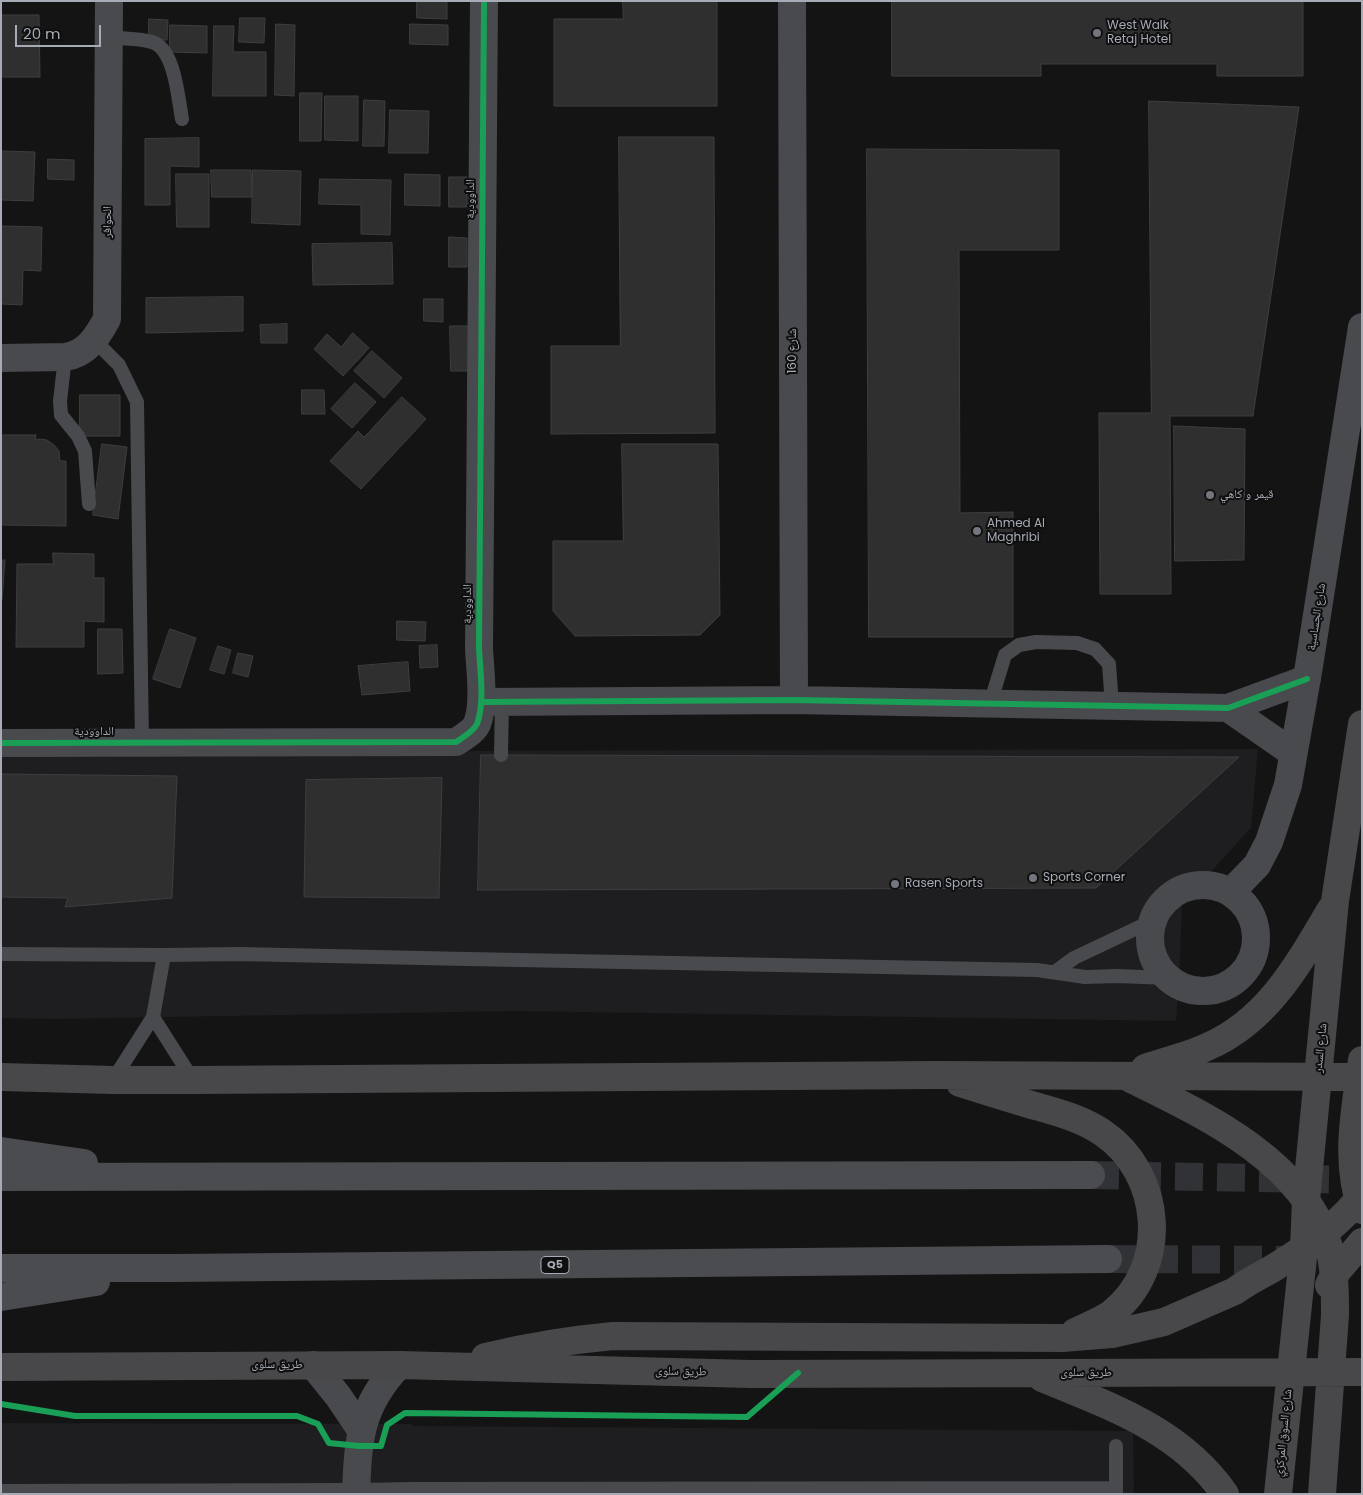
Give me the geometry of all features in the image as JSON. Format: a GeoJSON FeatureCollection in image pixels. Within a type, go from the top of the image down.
{"type":"FeatureCollection","features":[{"type":"Feature","properties":{"kind":"highway"},"geometry":{"type":"LineString","coordinates":[[1,1151],[187,1177]]}},
{"type":"Feature","properties":{"kind":"highway"},"geometry":{"type":"LineString","coordinates":[[1,1177],[1091,1175]]}},
{"type":"Feature","properties":{"kind":"highway","name":"Q5"},"geometry":{"type":"LineString","coordinates":[[1,1268],[1108,1259]]}},
{"type":"Feature","properties":{"kind":"highway"},"geometry":{"type":"LineString","coordinates":[[1,1297],[176,1268]]}},
{"type":"Feature","properties":{"kind":"main road","name":"شارع السدر"},"geometry":{"type":"LineString","coordinates":[[1290,1373],[1314,1240],[1306,1200],[1335,901],[1362,724]]}},
{"type":"Feature","properties":{"kind":"main road"},"geometry":{"type":"LineString","coordinates":[[1123,1075],[1208,1047],[1254,1018],[1295,970],[1335,901]]}},
{"type":"Feature","properties":{"kind":"main road"},"geometry":{"type":"LineString","coordinates":[[1,1077],[193,1080],[936,1075],[1318,1076],[1361,1071],[1352,1153],[1353,1174],[1360,1201],[1314,1240],[1235,1292],[1164,1322],[1112,1334],[1062,1338],[613,1336],[562,1341],[512,1350],[449,1366]]}},
{"type":"Feature","properties":{"kind":"main road"},"geometry":{"type":"LineString","coordinates":[[936,1075],[1085,1122],[1121,1148],[1134,1165],[1144,1184],[1153,1221],[1148,1259],[1140,1278],[1129,1295],[1112,1312],[1095,1323],[1062,1338]]}},
{"type":"Feature","properties":{"kind":"main road"},"geometry":{"type":"LineString","coordinates":[[1123,1075],[1188,1107],[1228,1131],[1292,1182],[1306,1200]]}},
{"type":"Feature","properties":{"kind":"main road"},"geometry":{"type":"LineString","coordinates":[[1314,1240],[1331,1258],[1334,1275],[1335,1315],[1322,1494]]}},
{"type":"Feature","properties":{"kind":"main road"},"geometry":{"type":"LineString","coordinates":[[1290,1373],[1316,1308],[1334,1275],[1362,1242]]}},
{"type":"Feature","properties":{"kind":"main road","name":"طريق سلوى"},"geometry":{"type":"LineString","coordinates":[[1,1367],[399,1364],[751,1374],[1362,1372]]}},
{"type":"Feature","properties":{"kind":"main road"},"geometry":{"type":"LineString","coordinates":[[1029,1372],[1127,1414],[1162,1433],[1195,1459],[1209,1473],[1225,1494]]}},
{"type":"Feature","properties":{"kind":"main road","name":"شارع السوق المركزي"},"geometry":{"type":"LineString","coordinates":[[1278,1494],[1290,1373]]}},
{"type":"Feature","properties":{"kind":"street","name":"الحوافر"},"geometry":{"type":"LineString","coordinates":[[1,358],[74,356],[95,341],[107,319],[109,1]]}},
{"type":"Feature","properties":{"kind":"street","name":"الداوودية"},"geometry":{"type":"LineString","coordinates":[[1,743],[456,742],[470,732],[492,702],[479,638],[484,1]]}},
{"type":"Feature","properties":{"kind":"street","name":"شارع 160"},"geometry":{"type":"LineString","coordinates":[[792,1],[794,700]]}},
{"type":"Feature","properties":{"kind":"street","name":"شارع الجساسية"},"geometry":{"type":"LineString","coordinates":[[1231,892],[1257,865],[1269,842],[1288,785],[1307,679],[1362,327]]}},
{"type":"Feature","properties":{"kind":"street"},"geometry":{"type":"LineString","coordinates":[[492,702],[794,700],[1228,708],[1307,679]]}},
{"type":"Feature","properties":{"kind":"street"},"geometry":{"type":"LineString","coordinates":[[1228,708],[1293,753]]}},
{"type":"Feature","properties":{"kind":"street"},"geometry":{"type":"LineString","coordinates":[[1208,884],[1231,892],[1248,908],[1255,930],[1254,953],[1242,973],[1224,986],[1201,991],[1179,985],[1168,978],[1155,961],[1150,941],[1152,921],[1164,900],[1185,887],[1208,884]]}},
{"type":"Feature","properties":{"kind":"street"},"geometry":{"type":"LineString","coordinates":[[356,1492],[361,1430],[367,1412],[375,1394],[399,1364]]}},
{"type":"Feature","properties":{"kind":"street"},"geometry":{"type":"LineString","coordinates":[[313,1365],[338,1396],[361,1430]]}},
{"type":"Feature","properties":{"kind":"lane"},"geometry":{"type":"LineString","coordinates":[[109,37],[152,42],[160,47],[171,63],[182,119]]}},
{"type":"Feature","properties":{"kind":"lane"},"geometry":{"type":"LineString","coordinates":[[95,341],[119,365],[137,402],[142,743]]}},
{"type":"Feature","properties":{"kind":"lane"},"geometry":{"type":"LineString","coordinates":[[65,357],[60,401],[61,415],[78,436],[85,450],[89,504]]}},
{"type":"Feature","properties":{"kind":"lane"},"geometry":{"type":"LineString","coordinates":[[990,704],[1005,655],[1018,645],[1036,642],[1077,643],[1095,649],[1109,664],[1112,706]]}},
{"type":"Feature","properties":{"kind":"lane"},"geometry":{"type":"LineString","coordinates":[[492,702],[502,754]]}},
{"type":"Feature","properties":{"kind":"lane"},"geometry":{"type":"LineString","coordinates":[[1055,972],[1074,958],[1152,921]]}},
{"type":"Feature","properties":{"kind":"lane"},"geometry":{"type":"LineString","coordinates":[[1,954],[239,954],[1037,970],[1086,977],[1168,978]]}},
{"type":"Feature","properties":{"kind":"lane"},"geometry":{"type":"LineString","coordinates":[[113,1080],[153,1017],[164,955]]}},
{"type":"Feature","properties":{"kind":"lane"},"geometry":{"type":"LineString","coordinates":[[153,1017],[193,1080]]}},
{"type":"Feature","properties":{"kind":"lane"},"geometry":{"type":"LineString","coordinates":[[1,1491],[356,1492],[413,1488],[1116,1491],[1116,1446]]}},
{"type":"Feature","properties":{"kind":"shaded area"},"geometry":{"type":"Polygon","coordinates":[[[1258,749],[1251,828],[1182,903],[1176,1021],[513,1011],[55,1019],[1,1018],[1,752],[1258,749]]]}},
{"type":"Feature","properties":{"kind":"shaded area"},"geometry":{"type":"Polygon","coordinates":[[[1,1423],[411,1424],[412,1426],[1133,1431],[1134,1494],[1,1494],[1,1423]]]}},
{"type":"Feature","properties":{"kind":"building"},"geometry":{"type":"Polygon","coordinates":[[[417,1],[447,1],[447,19],[417,18],[417,1]]]}},
{"type":"Feature","properties":{"kind":"building"},"geometry":{"type":"Polygon","coordinates":[[[623,1],[717,1],[717,106],[554,106],[554,19],[623,19],[623,1]]]}},
{"type":"Feature","properties":{"kind":"building","name":"West Walk Retaj Hotel"},"geometry":{"type":"Polygon","coordinates":[[[892,1],[1303,1],[1303,76],[1217,76],[1217,64],[1041,64],[1041,76],[892,76],[892,1]]]}},
{"type":"Feature","properties":{"kind":"building"},"geometry":{"type":"Polygon","coordinates":[[[1,15],[39,15],[40,77],[1,77],[1,15]]]}},
{"type":"Feature","properties":{"kind":"building"},"geometry":{"type":"Polygon","coordinates":[[[240,18],[265,18],[264,43],[239,42],[240,18]]]}},
{"type":"Feature","properties":{"kind":"building"},"geometry":{"type":"Polygon","coordinates":[[[149,19],[168,20],[167,40],[149,40],[149,19]]]}},
{"type":"Feature","properties":{"kind":"building"},"geometry":{"type":"Polygon","coordinates":[[[276,24],[295,25],[294,96],[275,95],[276,24]]]}},
{"type":"Feature","properties":{"kind":"building"},"geometry":{"type":"Polygon","coordinates":[[[410,24],[448,25],[448,45],[410,44],[410,24]]]}},
{"type":"Feature","properties":{"kind":"building"},"geometry":{"type":"Polygon","coordinates":[[[170,25],[207,26],[207,53],[170,52],[170,25]]]}},
{"type":"Feature","properties":{"kind":"building"},"geometry":{"type":"Polygon","coordinates":[[[214,26],[234,26],[233,52],[266,52],[266,96],[213,96],[214,26]]]}},
{"type":"Feature","properties":{"kind":"building"},"geometry":{"type":"Polygon","coordinates":[[[300,93],[322,93],[321,141],[300,141],[300,93]]]}},
{"type":"Feature","properties":{"kind":"building"},"geometry":{"type":"Polygon","coordinates":[[[325,96],[358,96],[358,141],[325,140],[325,96]]]}},
{"type":"Feature","properties":{"kind":"building"},"geometry":{"type":"Polygon","coordinates":[[[364,100],[385,101],[384,146],[363,146],[364,100]]]}},
{"type":"Feature","properties":{"kind":"building"},"geometry":{"type":"Polygon","coordinates":[[[1149,101],[1299,107],[1253,416],[1170,416],[1171,594],[1100,594],[1099,413],[1151,413],[1149,101]]]}},
{"type":"Feature","properties":{"kind":"building"},"geometry":{"type":"Polygon","coordinates":[[[390,110],[429,111],[428,153],[389,153],[390,110]]]}},
{"type":"Feature","properties":{"kind":"building"},"geometry":{"type":"Polygon","coordinates":[[[619,137],[714,137],[715,433],[551,434],[551,346],[620,346],[619,137]]]}},
{"type":"Feature","properties":{"kind":"building"},"geometry":{"type":"Polygon","coordinates":[[[199,138],[199,167],[170,166],[170,205],[145,205],[145,139],[199,138]]]}},
{"type":"Feature","properties":{"kind":"building"},"geometry":{"type":"Polygon","coordinates":[[[867,149],[1059,150],[1059,250],[959,250],[960,513],[1013,512],[1013,637],[869,637],[867,149]]]}},
{"type":"Feature","properties":{"kind":"building"},"geometry":{"type":"Polygon","coordinates":[[[1,151],[35,152],[33,201],[1,200],[1,151]]]}},
{"type":"Feature","properties":{"kind":"building"},"geometry":{"type":"Polygon","coordinates":[[[48,159],[74,160],[74,180],[48,179],[48,159]]]}},
{"type":"Feature","properties":{"kind":"building"},"geometry":{"type":"Polygon","coordinates":[[[211,170],[251,170],[252,197],[212,197],[211,170]]]}},
{"type":"Feature","properties":{"kind":"building"},"geometry":{"type":"Polygon","coordinates":[[[253,170],[301,171],[300,225],[252,223],[253,170]]]}},
{"type":"Feature","properties":{"kind":"building"},"geometry":{"type":"Polygon","coordinates":[[[176,174],[209,174],[209,227],[177,227],[176,174]]]}},
{"type":"Feature","properties":{"kind":"building"},"geometry":{"type":"Polygon","coordinates":[[[405,174],[440,175],[440,206],[405,205],[405,174]]]}},
{"type":"Feature","properties":{"kind":"building"},"geometry":{"type":"Polygon","coordinates":[[[449,177],[467,177],[467,207],[449,207],[449,177]]]}},
{"type":"Feature","properties":{"kind":"building"},"geometry":{"type":"Polygon","coordinates":[[[320,179],[391,180],[390,235],[361,234],[361,205],[319,204],[320,179]]]}},
{"type":"Feature","properties":{"kind":"building"},"geometry":{"type":"Polygon","coordinates":[[[1,226],[42,227],[41,271],[23,270],[22,305],[1,304],[1,226]]]}},
{"type":"Feature","properties":{"kind":"building"},"geometry":{"type":"Polygon","coordinates":[[[449,237],[467,238],[467,267],[449,267],[449,237]]]}},
{"type":"Feature","properties":{"kind":"building"},"geometry":{"type":"Polygon","coordinates":[[[392,243],[393,284],[313,285],[312,244],[392,243]]]}},
{"type":"Feature","properties":{"kind":"building"},"geometry":{"type":"Polygon","coordinates":[[[243,297],[243,331],[146,333],[146,298],[243,297]]]}},
{"type":"Feature","properties":{"kind":"building"},"geometry":{"type":"Polygon","coordinates":[[[424,299],[443,299],[443,322],[424,321],[424,299]]]}},
{"type":"Feature","properties":{"kind":"building"},"geometry":{"type":"Polygon","coordinates":[[[287,324],[287,343],[261,343],[260,325],[287,324]]]}},
{"type":"Feature","properties":{"kind":"building"},"geometry":{"type":"Polygon","coordinates":[[[450,326],[470,326],[470,371],[451,371],[450,326]]]}},
{"type":"Feature","properties":{"kind":"building"},"geometry":{"type":"Polygon","coordinates":[[[353,333],[369,348],[343,376],[314,349],[327,334],[341,347],[353,333]]]}},
{"type":"Feature","properties":{"kind":"building"},"geometry":{"type":"Polygon","coordinates":[[[372,351],[402,378],[384,398],[354,371],[372,351]]]}},
{"type":"Feature","properties":{"kind":"building"},"geometry":{"type":"Polygon","coordinates":[[[355,383],[376,402],[352,428],[331,409],[355,383]]]}},
{"type":"Feature","properties":{"kind":"building"},"geometry":{"type":"Polygon","coordinates":[[[302,390],[324,390],[325,414],[302,414],[302,390]]]}},
{"type":"Feature","properties":{"kind":"building"},"geometry":{"type":"Polygon","coordinates":[[[80,395],[120,395],[120,436],[80,436],[80,395]]]}},
{"type":"Feature","properties":{"kind":"building"},"geometry":{"type":"Polygon","coordinates":[[[402,397],[426,419],[361,489],[330,461],[358,431],[364,437],[402,397]]]}},
{"type":"Feature","properties":{"kind":"building","name":"قيمر و كاهي"},"geometry":{"type":"Polygon","coordinates":[[[1174,426],[1245,429],[1244,560],[1175,561],[1174,426]]]}},
{"type":"Feature","properties":{"kind":"building"},"geometry":{"type":"Polygon","coordinates":[[[1,435],[36,435],[35,440],[47,440],[59,451],[60,461],[66,461],[66,526],[1,525],[1,435]]]}},
{"type":"Feature","properties":{"kind":"building"},"geometry":{"type":"Polygon","coordinates":[[[102,444],[127,447],[118,519],[93,515],[102,444]]]}},
{"type":"Feature","properties":{"kind":"building"},"geometry":{"type":"Polygon","coordinates":[[[622,444],[718,444],[720,615],[700,635],[575,636],[553,611],[553,541],[623,541],[622,444]]]}},
{"type":"Feature","properties":{"kind":"building"},"geometry":{"type":"Polygon","coordinates":[[[53,553],[94,554],[94,578],[104,578],[104,622],[84,621],[84,647],[16,647],[17,564],[53,564],[53,553]]]}},
{"type":"Feature","properties":{"kind":"building"},"geometry":{"type":"Polygon","coordinates":[[[1,560],[5,560],[2,600],[1,600],[1,560]]]}},
{"type":"Feature","properties":{"kind":"building"},"geometry":{"type":"Polygon","coordinates":[[[397,621],[426,622],[425,641],[397,640],[397,621]]]}},
{"type":"Feature","properties":{"kind":"building"},"geometry":{"type":"Polygon","coordinates":[[[98,629],[122,629],[123,673],[98,674],[98,629]]]}},
{"type":"Feature","properties":{"kind":"building"},"geometry":{"type":"Polygon","coordinates":[[[170,629],[196,638],[180,688],[153,679],[170,629]]]}},
{"type":"Feature","properties":{"kind":"building"},"geometry":{"type":"Polygon","coordinates":[[[437,645],[438,667],[420,668],[419,646],[437,645]]]}},
{"type":"Feature","properties":{"kind":"building"},"geometry":{"type":"Polygon","coordinates":[[[218,646],[231,650],[224,674],[210,670],[218,646]]]}},
{"type":"Feature","properties":{"kind":"building"},"geometry":{"type":"Polygon","coordinates":[[[238,653],[253,656],[248,677],[233,673],[238,653]]]}},
{"type":"Feature","properties":{"kind":"building"},"geometry":{"type":"Polygon","coordinates":[[[408,662],[410,691],[362,695],[358,666],[408,662]]]}},
{"type":"Feature","properties":{"kind":"building"},"geometry":{"type":"Polygon","coordinates":[[[481,755],[1239,757],[1096,888],[478,890],[481,755]]]}},
{"type":"Feature","properties":{"kind":"building"},"geometry":{"type":"Polygon","coordinates":[[[1,774],[177,776],[172,898],[65,907],[68,898],[1,897],[1,774]]]}},
{"type":"Feature","properties":{"kind":"building"},"geometry":{"type":"Polygon","coordinates":[[[442,778],[439,898],[304,897],[306,780],[442,778]]]}},
{"type":"Feature","properties":{"kind":"tunnel"},"geometry":{"type":"LineString","coordinates":[[1091,1175],[1362,1180]]}},
{"type":"Feature","properties":{"kind":"tunnel"},"geometry":{"type":"LineString","coordinates":[[1108,1259],[1297,1260]]}},
{"type":"Feature","properties":{"kind":"cycle path"},"geometry":{"type":"LineString","coordinates":[[1,743],[456,742],[468,734],[477,724],[481,706],[479,648],[484,1]]}},
{"type":"Feature","properties":{"kind":"cycle path"},"geometry":{"type":"LineString","coordinates":[[482,702],[794,700],[1228,708],[1307,679]]}},
{"type":"Feature","properties":{"kind":"cycle path"},"geometry":{"type":"LineString","coordinates":[[1,1404],[75,1416],[297,1416],[318,1424],[329,1443],[381,1446],[387,1425],[405,1413],[747,1417],[798,1373]]}},
{"type":"Feature","properties":{"kind":"place","name":"West Walk Retaj Hotel"},"geometry":{"type":"Point","coordinates":[1097,33]}},
{"type":"Feature","properties":{"kind":"place","name":"قيمر و كاهي"},"geometry":{"type":"Point","coordinates":[1210,495]}},
{"type":"Feature","properties":{"kind":"place","name":"Ahmed Al Maghribi"},"geometry":{"type":"Point","coordinates":[977,531]}},
{"type":"Feature","properties":{"kind":"place","name":"Sports Corner"},"geometry":{"type":"Point","coordinates":[1033,878]}},
{"type":"Feature","properties":{"kind":"place","name":"Rasen Sports"},"geometry":{"type":"Point","coordinates":[895,884]}}]}
